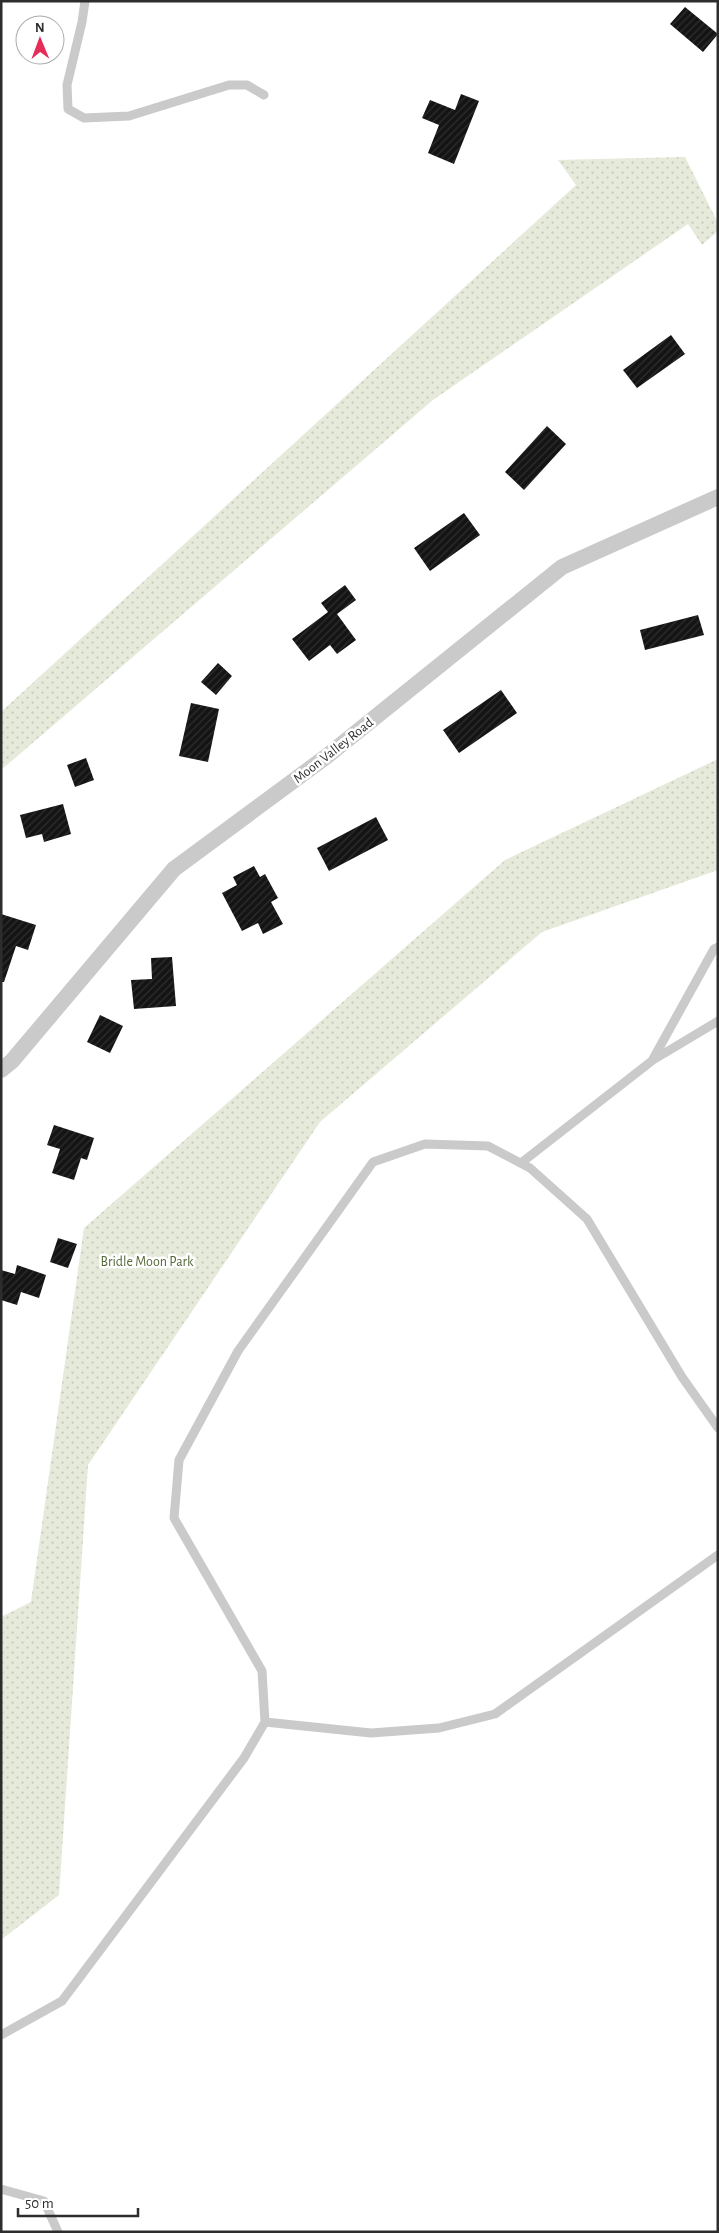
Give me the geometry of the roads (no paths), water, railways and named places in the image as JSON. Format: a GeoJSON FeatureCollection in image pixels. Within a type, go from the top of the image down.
{"type":"FeatureCollection","features":[{"type":"Feature","properties":{"kind":"street","name":"Moon Valley Road"},"geometry":{"type":"LineString","coordinates":[[1,1070],[12,1061],[174,869],[327,756],[562,567],[718,497]]}},
{"type":"Feature","properties":{"kind":"lane"},"geometry":{"type":"LineString","coordinates":[[85,1],[67,85],[68,109],[84,118],[130,116],[229,85],[246,85],[264,95]]}},
{"type":"Feature","properties":{"kind":"lane"},"geometry":{"type":"LineString","coordinates":[[653,1060],[714,949],[718,947]]}},
{"type":"Feature","properties":{"kind":"lane"},"geometry":{"type":"LineString","coordinates":[[521,1163],[653,1060],[718,1021]]}},
{"type":"Feature","properties":{"kind":"lane"},"geometry":{"type":"LineString","coordinates":[[1,2035],[62,2001],[244,1758],[264,1722],[262,1671],[174,1518],[179,1460],[238,1351],[374,1162],[425,1144],[488,1146],[530,1168],[587,1219],[682,1377],[718,1428]]}},
{"type":"Feature","properties":{"kind":"lane"},"geometry":{"type":"LineString","coordinates":[[264,1722],[371,1733],[439,1728],[495,1714],[718,1555]]}},
{"type":"Feature","properties":{"kind":"lane"},"geometry":{"type":"LineString","coordinates":[[1,2189],[44,2201],[58,2232]]}},
{"type":"Feature","properties":{"kind":"park label","name":"Bridle Moon Park"},"geometry":{"type":"Point","coordinates":[147,1261]}}]}
